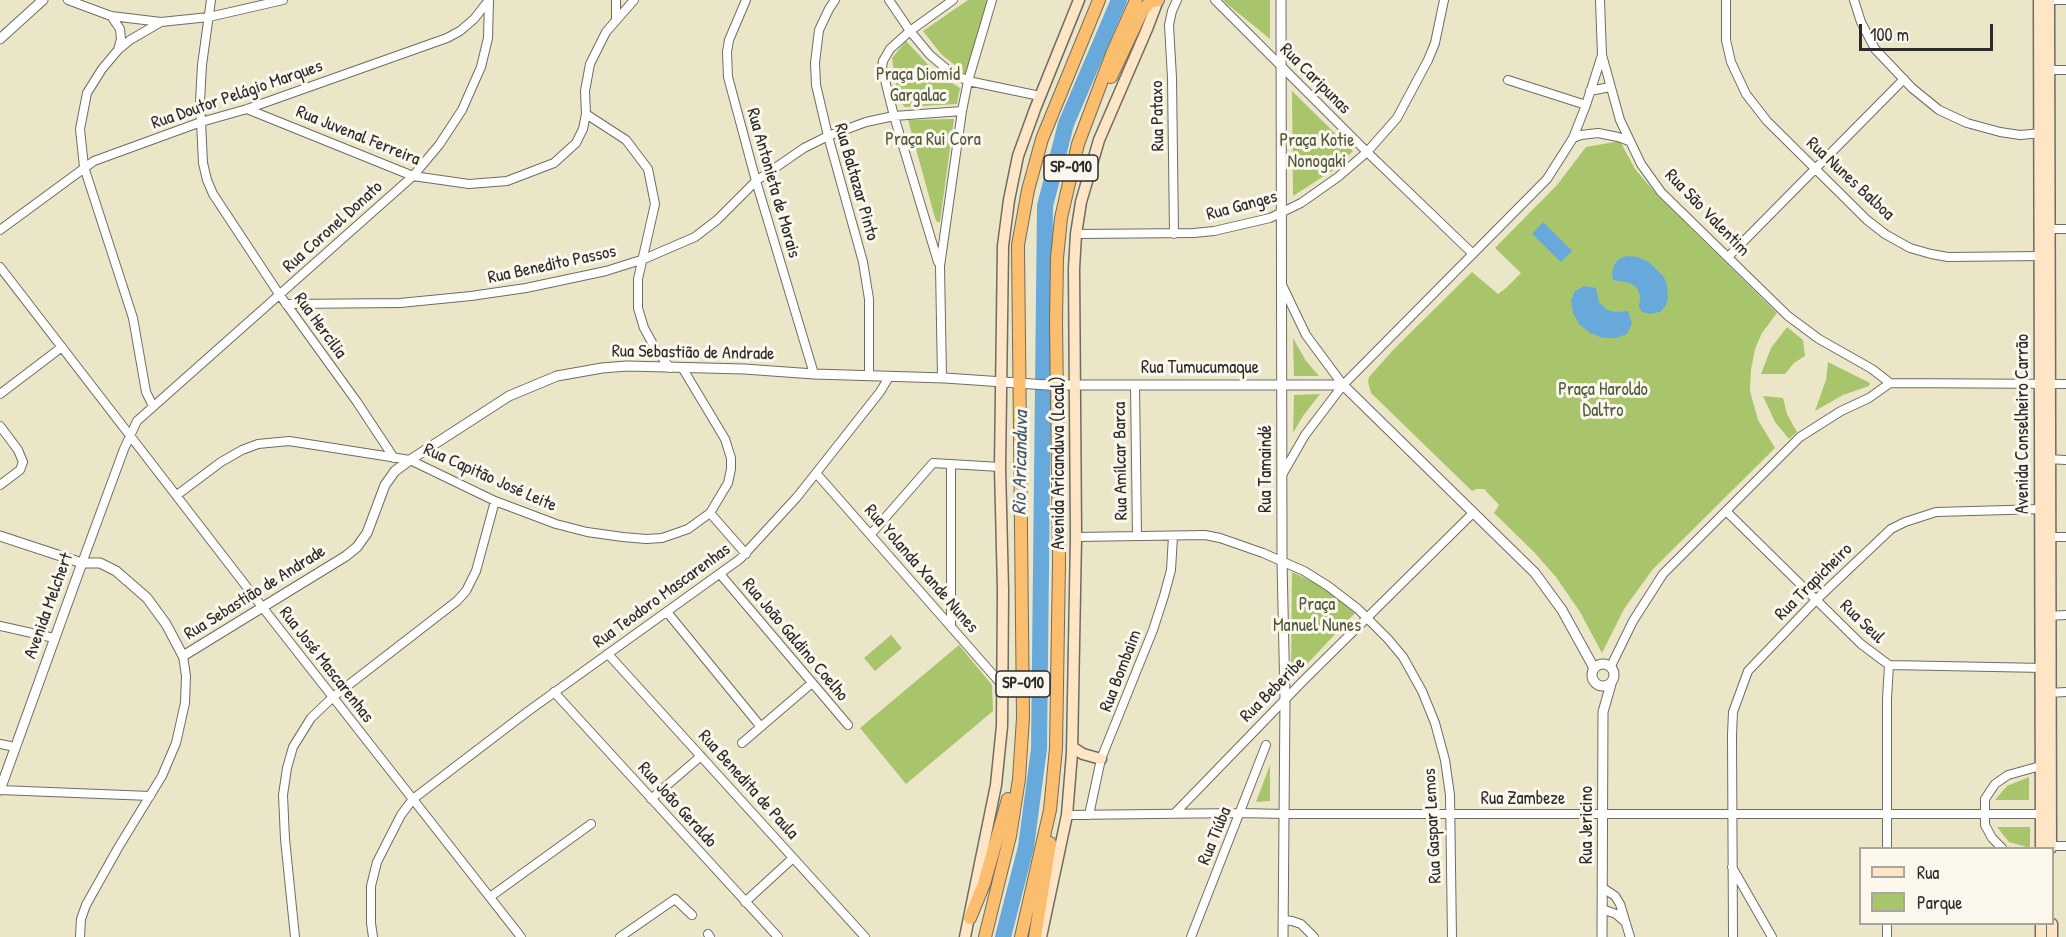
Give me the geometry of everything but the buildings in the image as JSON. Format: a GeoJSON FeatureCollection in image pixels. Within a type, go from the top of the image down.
{"type":"FeatureCollection","features":[{"type":"Feature","properties":{"kind":"highway"},"geometry":{"type":"LineString","coordinates":[[1081,42],[1091,0]]}},
{"type":"Feature","properties":{"kind":"highway","name":"SP-010"},"geometry":{"type":"LineString","coordinates":[[985,937],[1010,836],[1019,779],[1023,718],[1023,384],[1018,245],[1028,190],[1042,140],[1099,0]]}},
{"type":"Feature","properties":{"kind":"highway","name":"SP-010"},"geometry":{"type":"LineString","coordinates":[[1021,937],[1050,810],[1056,748],[1058,688],[1052,385],[1060,218],[1071,170],[1084,129],[1112,54],[1136,0]]}},
{"type":"Feature","properties":{"kind":"highway"},"geometry":{"type":"LineString","coordinates":[[1084,129],[1142,11],[1150,2],[1158,0]]}},
{"type":"Feature","properties":{"kind":"highway"},"geometry":{"type":"LineString","coordinates":[[970,918],[997,846],[1010,793],[1023,718]]}},
{"type":"Feature","properties":{"kind":"highway"},"geometry":{"type":"LineString","coordinates":[[1035,937],[1049,854],[1050,810]]}},
{"type":"Feature","properties":{"kind":"main road"},"geometry":{"type":"LineString","coordinates":[[965,937],[996,785],[1002,726],[1003,590],[1000,467],[1003,246],[1018,156],[1079,0]]}},
{"type":"Feature","properties":{"kind":"main road","name":"Avenida Aricanduva (Local)"},"geometry":{"type":"LineString","coordinates":[[1041,937],[1067,815],[1072,747],[1076,537],[1074,269],[1076,234],[1081,202],[1099,140],[1148,29],[1158,0]]}},
{"type":"Feature","properties":{"kind":"main road","name":"Avenida Conselheiro Carrão"},"geometry":{"type":"LineString","coordinates":[[2040,0],[2045,133],[2046,847]]}},
{"type":"Feature","properties":{"kind":"main road","name":"Avenida Conselheiro Carrão"},"geometry":{"type":"LineString","coordinates":[[2044,69],[2049,0]]}},
{"type":"Feature","properties":{"kind":"main road"},"geometry":{"type":"LineString","coordinates":[[1072,747],[1083,754],[1101,759]]}},
{"type":"Feature","properties":{"kind":"street"},"geometry":{"type":"LineString","coordinates":[[0,39],[43,0]]}},
{"type":"Feature","properties":{"kind":"street"},"geometry":{"type":"LineString","coordinates":[[68,0],[111,16],[161,22],[208,18],[283,0]]}},
{"type":"Feature","properties":{"kind":"street","name":"Rua Hercilia"},"geometry":{"type":"LineString","coordinates":[[211,0],[202,65],[201,122],[203,163],[207,180],[213,194],[279,294],[357,402],[394,458]]}},
{"type":"Feature","properties":{"kind":"street","name":"Rua Doutor Pelágio Marques"},"geometry":{"type":"LineString","coordinates":[[0,230],[84,167],[114,153],[201,122],[247,109],[447,38],[474,19],[489,0]]}},
{"type":"Feature","properties":{"kind":"street","name":"Rua Coronel Donato"},"geometry":{"type":"LineString","coordinates":[[130,434],[136,421],[413,176],[439,145],[462,111],[473,88],[485,53],[489,0]]}},
{"type":"Feature","properties":{"kind":"street"},"geometry":{"type":"LineString","coordinates":[[616,0],[616,20]]}},
{"type":"Feature","properties":{"kind":"street","name":"Rua Juvenal Ferreira"},"geometry":{"type":"LineString","coordinates":[[247,109],[413,176],[448,182],[507,181],[539,171],[565,156],[576,142],[583,129],[586,114],[585,91],[590,64],[606,32],[634,0]]}},
{"type":"Feature","properties":{"kind":"street","name":"Rua Antonieta de Morais"},"geometry":{"type":"LineString","coordinates":[[746,0],[729,40],[727,66],[730,92],[814,374]]}},
{"type":"Feature","properties":{"kind":"street","name":"Rua Baltazar Pinto"},"geometry":{"type":"LineString","coordinates":[[835,0],[819,30],[815,63],[816,85],[863,262],[868,299],[869,376]]}},
{"type":"Feature","properties":{"kind":"street"},"geometry":{"type":"LineString","coordinates":[[889,0],[930,55],[949,71],[969,81],[1040,96]]}},
{"type":"Feature","properties":{"kind":"street"},"geometry":{"type":"LineString","coordinates":[[940,266],[894,117],[884,79],[883,61],[890,49],[910,31],[953,0]]}},
{"type":"Feature","properties":{"kind":"street"},"geometry":{"type":"LineString","coordinates":[[942,378],[940,266],[962,111],[992,0]]}},
{"type":"Feature","properties":{"kind":"street","name":"Rua Pataxo"},"geometry":{"type":"LineString","coordinates":[[1174,234],[1173,78],[1169,25],[1177,0]]}},
{"type":"Feature","properties":{"kind":"street","name":"Rua Caripunas"},"geometry":{"type":"LineString","coordinates":[[1215,0],[1367,153],[1473,254]]}},
{"type":"Feature","properties":{"kind":"street","name":"Rua Tamaindé"},"geometry":{"type":"LineString","coordinates":[[1281,0],[1282,561],[1285,699],[1283,937]]}},
{"type":"Feature","properties":{"kind":"street","name":"Rua Ganges"},"geometry":{"type":"LineString","coordinates":[[1076,234],[1174,234],[1214,231],[1281,214],[1324,188],[1367,153],[1397,118],[1423,71],[1435,43],[1444,0]]}},
{"type":"Feature","properties":{"kind":"street","name":"Rua São Valentim"},"geometry":{"type":"LineString","coordinates":[[1600,0],[1602,55],[1620,120],[1641,164],[1661,192],[1788,316],[1819,339],[1872,369],[1890,383]]}},
{"type":"Feature","properties":{"kind":"street","name":"Rua Nunes Balboa"},"geometry":{"type":"LineString","coordinates":[[1726,0],[1726,40],[1731,62],[1761,115],[1867,220],[1910,248],[1931,254],[1948,257],[2045,255]]}},
{"type":"Feature","properties":{"kind":"street"},"geometry":{"type":"LineString","coordinates":[[1854,0],[1861,22],[1875,49],[1924,100],[1967,123],[2020,135],[2045,133]]}},
{"type":"Feature","properties":{"kind":"street"},"geometry":{"type":"LineString","coordinates":[[2040,0],[2066,0]]}},
{"type":"Feature","properties":{"kind":"street"},"geometry":{"type":"LineString","coordinates":[[111,16],[120,29],[121,39],[118,50]]}},
{"type":"Feature","properties":{"kind":"street"},"geometry":{"type":"LineString","coordinates":[[153,406],[146,392],[133,318],[84,167],[80,129],[87,93],[102,69],[118,50],[145,30],[161,22]]}},
{"type":"Feature","properties":{"kind":"street"},"geometry":{"type":"LineString","coordinates":[[1282,475],[1305,435],[1343,385],[1547,179],[1573,138],[1602,55]]}},
{"type":"Feature","properties":{"kind":"street"},"geometry":{"type":"LineString","coordinates":[[2044,69],[2066,70]]}},
{"type":"Feature","properties":{"kind":"street"},"geometry":{"type":"LineString","coordinates":[[1728,257],[1904,79]]}},
{"type":"Feature","properties":{"kind":"street"},"geometry":{"type":"LineString","coordinates":[[1508,80],[1586,105]]}},
{"type":"Feature","properties":{"kind":"street"},"geometry":{"type":"LineString","coordinates":[[1590,91],[1610,87]]}},
{"type":"Feature","properties":{"kind":"street","name":"Rua Benedito Passos"},"geometry":{"type":"LineString","coordinates":[[286,304],[400,303],[471,296],[573,279],[644,259],[695,237],[717,220],[756,181],[804,148],[828,136],[866,122],[962,111]]}},
{"type":"Feature","properties":{"kind":"street"},"geometry":{"type":"LineString","coordinates":[[586,114],[626,140],[648,169],[655,204],[639,279],[638,308],[655,348],[670,368]]}},
{"type":"Feature","properties":{"kind":"street"},"geometry":{"type":"LineString","coordinates":[[1573,138],[1598,133],[1618,136],[1629,141]]}},
{"type":"Feature","properties":{"kind":"street"},"geometry":{"type":"LineString","coordinates":[[2045,229],[2066,229]]}},
{"type":"Feature","properties":{"kind":"street","name":"Rua José Mascarenhas"},"geometry":{"type":"LineString","coordinates":[[0,267],[521,937]]}},
{"type":"Feature","properties":{"kind":"street"},"geometry":{"type":"LineString","coordinates":[[1281,284],[1306,335],[1343,385],[1534,573],[1553,596],[1574,629],[1594,668],[1592,678],[1597,685],[1604,687],[1611,684],[1615,673],[1611,666],[1600,664],[1594,668]]}},
{"type":"Feature","properties":{"kind":"street"},"geometry":{"type":"LineString","coordinates":[[0,394],[62,347]]}},
{"type":"Feature","properties":{"kind":"street","name":"Rua Sebastião de Andrade"},"geometry":{"type":"LineString","coordinates":[[183,656],[357,547],[367,533],[385,485],[395,471],[500,401],[531,385],[557,376],[602,368],[744,369],[1052,385]]}},
{"type":"Feature","properties":{"kind":"street","name":"Rua Capitão José Leite"},"geometry":{"type":"LineString","coordinates":[[177,495],[221,462],[242,450],[258,444],[289,441],[410,460],[495,501],[587,532],[646,539],[662,537],[688,529],[710,513],[728,483],[731,469],[731,458],[725,439],[683,369]]}},
{"type":"Feature","properties":{"kind":"street","name":"Rua Teodoro Mascarenhas"},"geometry":{"type":"LineString","coordinates":[[373,937],[371,886],[377,862],[386,840],[413,799],[554,692],[746,554],[816,473],[880,392],[889,377]]}},
{"type":"Feature","properties":{"kind":"street"},"geometry":{"type":"LineString","coordinates":[[1611,666],[1633,621],[1663,574],[1800,437],[1842,411],[1869,398],[1890,383],[2066,384]]}},
{"type":"Feature","properties":{"kind":"street","name":"Rua Tumucumaque"},"geometry":{"type":"LineString","coordinates":[[1052,385],[1343,385]]}},
{"type":"Feature","properties":{"kind":"street","name":"Rua Amílcar Barca"},"geometry":{"type":"LineString","coordinates":[[1135,385],[1137,536]]}},
{"type":"Feature","properties":{"kind":"street"},"geometry":{"type":"LineString","coordinates":[[0,426],[18,450],[23,462],[20,470],[0,486]]}},
{"type":"Feature","properties":{"kind":"street","name":"Avenida Melchert"},"geometry":{"type":"LineString","coordinates":[[0,790],[130,434]]}},
{"type":"Feature","properties":{"kind":"street"},"geometry":{"type":"LineString","coordinates":[[2046,459],[2066,460]]}},
{"type":"Feature","properties":{"kind":"street"},"geometry":{"type":"LineString","coordinates":[[871,534],[933,463],[1000,467]]}},
{"type":"Feature","properties":{"kind":"street"},"geometry":{"type":"LineString","coordinates":[[951,464],[951,626]]}},
{"type":"Feature","properties":{"kind":"street","name":"Rua Yolanda Xande Nunes"},"geometry":{"type":"LineString","coordinates":[[816,473],[1003,686]]}},
{"type":"Feature","properties":{"kind":"street"},"geometry":{"type":"LineString","coordinates":[[295,937],[284,795],[292,747],[311,718],[333,697],[457,601],[466,591],[476,571],[495,501]]}},
{"type":"Feature","properties":{"kind":"street","name":"Rua Trapicheiro"},"geometry":{"type":"LineString","coordinates":[[1732,937],[1733,712],[1748,671],[1880,537],[1905,522],[1936,512],[1955,510],[2045,509]]}},
{"type":"Feature","properties":{"kind":"street","name":"Rua Seul"},"geometry":{"type":"LineString","coordinates":[[1726,511],[1861,644],[1889,665],[2046,668]]}},
{"type":"Feature","properties":{"kind":"street"},"geometry":{"type":"LineString","coordinates":[[710,513],[746,554]]}},
{"type":"Feature","properties":{"kind":"street","name":"Rua Beberibe"},"geometry":{"type":"LineString","coordinates":[[1174,814],[1285,699],[1473,514]]}},
{"type":"Feature","properties":{"kind":"street","name":"Rua Gaspar Lemos"},"geometry":{"type":"LineString","coordinates":[[1076,537],[1205,535],[1220,538],[1304,571],[1328,586],[1368,618],[1388,639],[1403,657],[1428,707],[1445,760],[1450,814],[1452,937]]}},
{"type":"Feature","properties":{"kind":"street"},"geometry":{"type":"LineString","coordinates":[[0,536],[82,563],[104,565],[128,579],[147,598],[166,624],[183,656],[186,676],[182,723],[171,757],[86,905],[81,919],[80,937]]}},
{"type":"Feature","properties":{"kind":"street","name":"Rua Bombaim"},"geometry":{"type":"LineString","coordinates":[[1089,815],[1101,759],[1153,630],[1171,570],[1173,536]]}},
{"type":"Feature","properties":{"kind":"street"},"geometry":{"type":"LineString","coordinates":[[2045,537],[2066,537]]}},
{"type":"Feature","properties":{"kind":"street","name":"Rua João Galdino Coelho"},"geometry":{"type":"LineString","coordinates":[[720,574],[848,725]]}},
{"type":"Feature","properties":{"kind":"street"},"geometry":{"type":"LineString","coordinates":[[667,612],[761,727]]}},
{"type":"Feature","properties":{"kind":"street"},"geometry":{"type":"LineString","coordinates":[[2046,616],[2066,615]]}},
{"type":"Feature","properties":{"kind":"street"},"geometry":{"type":"LineString","coordinates":[[0,626],[54,638]]}},
{"type":"Feature","properties":{"kind":"street","name":"Rua Benedita de Paula"},"geometry":{"type":"LineString","coordinates":[[608,654],[865,937]]}},
{"type":"Feature","properties":{"kind":"street"},"geometry":{"type":"LineString","coordinates":[[1887,847],[1889,665]]}},
{"type":"Feature","properties":{"kind":"street"},"geometry":{"type":"LineString","coordinates":[[742,743],[812,684]]}},
{"type":"Feature","properties":{"kind":"street","name":"Rua Jericino"},"geometry":{"type":"LineString","coordinates":[[1602,937],[1604,712],[1611,684]]}},
{"type":"Feature","properties":{"kind":"street","name":"Rua Jericino"},"geometry":{"type":"LineString","coordinates":[[1597,685],[1604,712]]}},
{"type":"Feature","properties":{"kind":"street","name":"Rua João Geraldo"},"geometry":{"type":"LineString","coordinates":[[554,692],[778,937]]}},
{"type":"Feature","properties":{"kind":"street"},"geometry":{"type":"LineString","coordinates":[[2046,692],[2066,692]]}},
{"type":"Feature","properties":{"kind":"street"},"geometry":{"type":"LineString","coordinates":[[0,744],[15,747]]}},
{"type":"Feature","properties":{"kind":"street","name":"Rua Tiúba"},"geometry":{"type":"LineString","coordinates":[[1191,937],[1266,745]]}},
{"type":"Feature","properties":{"kind":"street"},"geometry":{"type":"LineString","coordinates":[[651,799],[701,756]]}},
{"type":"Feature","properties":{"kind":"street"},"geometry":{"type":"LineString","coordinates":[[2000,847],[1988,832],[1984,813],[1985,799],[1995,784],[2008,775],[2046,765]]}},
{"type":"Feature","properties":{"kind":"street"},"geometry":{"type":"LineString","coordinates":[[0,790],[150,796]]}},
{"type":"Feature","properties":{"kind":"street","name":"Rua Zambeze"},"geometry":{"type":"LineString","coordinates":[[1067,815],[1241,813],[2046,814]]}},
{"type":"Feature","properties":{"kind":"street"},"geometry":{"type":"LineString","coordinates":[[490,897],[591,824]]}},
{"type":"Feature","properties":{"kind":"street"},"geometry":{"type":"LineString","coordinates":[[2046,847],[2066,846]]}},
{"type":"Feature","properties":{"kind":"street"},"geometry":{"type":"LineString","coordinates":[[745,902],[793,858]]}},
{"type":"Feature","properties":{"kind":"street"},"geometry":{"type":"LineString","coordinates":[[1732,865],[1772,937]]}},
{"type":"Feature","properties":{"kind":"street"},"geometry":{"type":"LineString","coordinates":[[1603,888],[1616,896],[1623,911],[1629,937]]}},
{"type":"Feature","properties":{"kind":"street"},"geometry":{"type":"LineString","coordinates":[[620,937],[675,898],[692,915]]}},
{"type":"Feature","properties":{"kind":"street"},"geometry":{"type":"LineString","coordinates":[[1602,909],[1616,914],[1625,922]]}},
{"type":"Feature","properties":{"kind":"street"},"geometry":{"type":"LineString","coordinates":[[1283,920],[1301,924],[1314,937]]}},
{"type":"Feature","properties":{"kind":"green space","name":"Praça Diomid Gargalac"},"geometry":{"type":"Polygon","coordinates":[[[968,0],[989,0],[967,75],[941,54],[923,31],[968,0]]]}},
{"type":"Feature","properties":{"kind":"green space"},"geometry":{"type":"Polygon","coordinates":[[[1223,0],[1270,0],[1270,39],[1227,4],[1223,0]]]}},
{"type":"Feature","properties":{"kind":"green space","name":"Praça Diomid Gargalac"},"geometry":{"type":"Polygon","coordinates":[[[906,41],[935,72],[960,88],[957,104],[905,107],[903,105],[896,85],[892,58],[906,41]]]}},
{"type":"Feature","properties":{"kind":"green space","name":"Praça Kotie Nonogaki"},"geometry":{"type":"Polygon","coordinates":[[[1292,91],[1353,151],[1335,169],[1293,196],[1292,91]]]}},
{"type":"Feature","properties":{"kind":"green space","name":"Praça Rui Cora"},"geometry":{"type":"Polygon","coordinates":[[[954,119],[940,222],[937,222],[908,120],[954,119]]]}},
{"type":"Feature","properties":{"kind":"green space","name":"Praça Haroldo Daltro"},"geometry":{"type":"Polygon","coordinates":[[[1620,141],[1635,169],[1658,196],[1777,313],[1762,333],[1755,349],[1750,391],[1758,420],[1775,448],[1653,569],[1624,609],[1602,653],[1580,612],[1556,577],[1494,513],[1499,505],[1484,489],[1472,491],[1371,393],[1368,382],[1369,377],[1394,349],[1472,272],[1498,294],[1506,288],[1521,273],[1495,248],[1557,185],[1586,147],[1620,141]]]}},
{"type":"Feature","properties":{"kind":"green space"},"geometry":{"type":"Polygon","coordinates":[[[1787,327],[1803,340],[1805,356],[1794,363],[1785,374],[1761,374],[1771,348],[1787,327]]]}},
{"type":"Feature","properties":{"kind":"green space"},"geometry":{"type":"Polygon","coordinates":[[[1293,338],[1306,361],[1319,376],[1294,376],[1293,338]]]}},
{"type":"Feature","properties":{"kind":"green space"},"geometry":{"type":"Polygon","coordinates":[[[1828,362],[1870,383],[1869,386],[1843,395],[1815,411],[1826,380],[1828,362]]]}},
{"type":"Feature","properties":{"kind":"green space"},"geometry":{"type":"Polygon","coordinates":[[[1320,394],[1303,416],[1293,433],[1294,395],[1320,394]]]}},
{"type":"Feature","properties":{"kind":"green space"},"geometry":{"type":"Polygon","coordinates":[[[1763,396],[1783,398],[1787,414],[1797,432],[1789,439],[1775,422],[1763,396]]]}},
{"type":"Feature","properties":{"kind":"green space","name":"Praça Manuel Nunes"},"geometry":{"type":"Polygon","coordinates":[[[1292,572],[1326,588],[1355,613],[1291,681],[1292,572]]]}},
{"type":"Feature","properties":{"kind":"green space"},"geometry":{"type":"Polygon","coordinates":[[[891,635],[902,648],[875,671],[864,658],[891,635]]]}},
{"type":"Feature","properties":{"kind":"green space"},"geometry":{"type":"Polygon","coordinates":[[[959,645],[992,685],[993,711],[906,784],[860,728],[959,645]]]}},
{"type":"Feature","properties":{"kind":"green space"},"geometry":{"type":"Polygon","coordinates":[[[1270,765],[1270,801],[1256,802],[1270,765]]]}},
{"type":"Feature","properties":{"kind":"green space"},"geometry":{"type":"Polygon","coordinates":[[[2029,777],[2029,800],[1995,800],[2007,786],[2029,777]]]}},
{"type":"Feature","properties":{"kind":"green space"},"geometry":{"type":"Polygon","coordinates":[[[1997,827],[2030,827],[2030,847],[2009,842],[1997,827]]]}},
{"type":"Feature","properties":{"kind":"water"},"geometry":{"type":"Polygon","coordinates":[[[1543,222],[1572,251],[1561,262],[1532,234],[1543,222]]]}},
{"type":"Feature","properties":{"kind":"water"},"geometry":{"type":"Polygon","coordinates":[[[1627,256],[1638,257],[1649,262],[1664,277],[1668,298],[1660,312],[1650,314],[1642,312],[1639,308],[1640,296],[1637,288],[1630,283],[1613,280],[1614,265],[1619,259],[1627,256]]]}},
{"type":"Feature","properties":{"kind":"water"},"geometry":{"type":"Polygon","coordinates":[[[1584,286],[1596,288],[1599,302],[1607,310],[1628,311],[1632,323],[1627,334],[1616,338],[1603,338],[1590,333],[1579,324],[1573,313],[1571,300],[1575,291],[1584,286]]]}},
{"type":"Feature","properties":{"kind":"waterway","name":"Rio Aricanduva"},"geometry":{"type":"LineString","coordinates":[[1003,937],[1026,847],[1039,749],[1045,206],[1066,124],[1119,0]]}}]}
